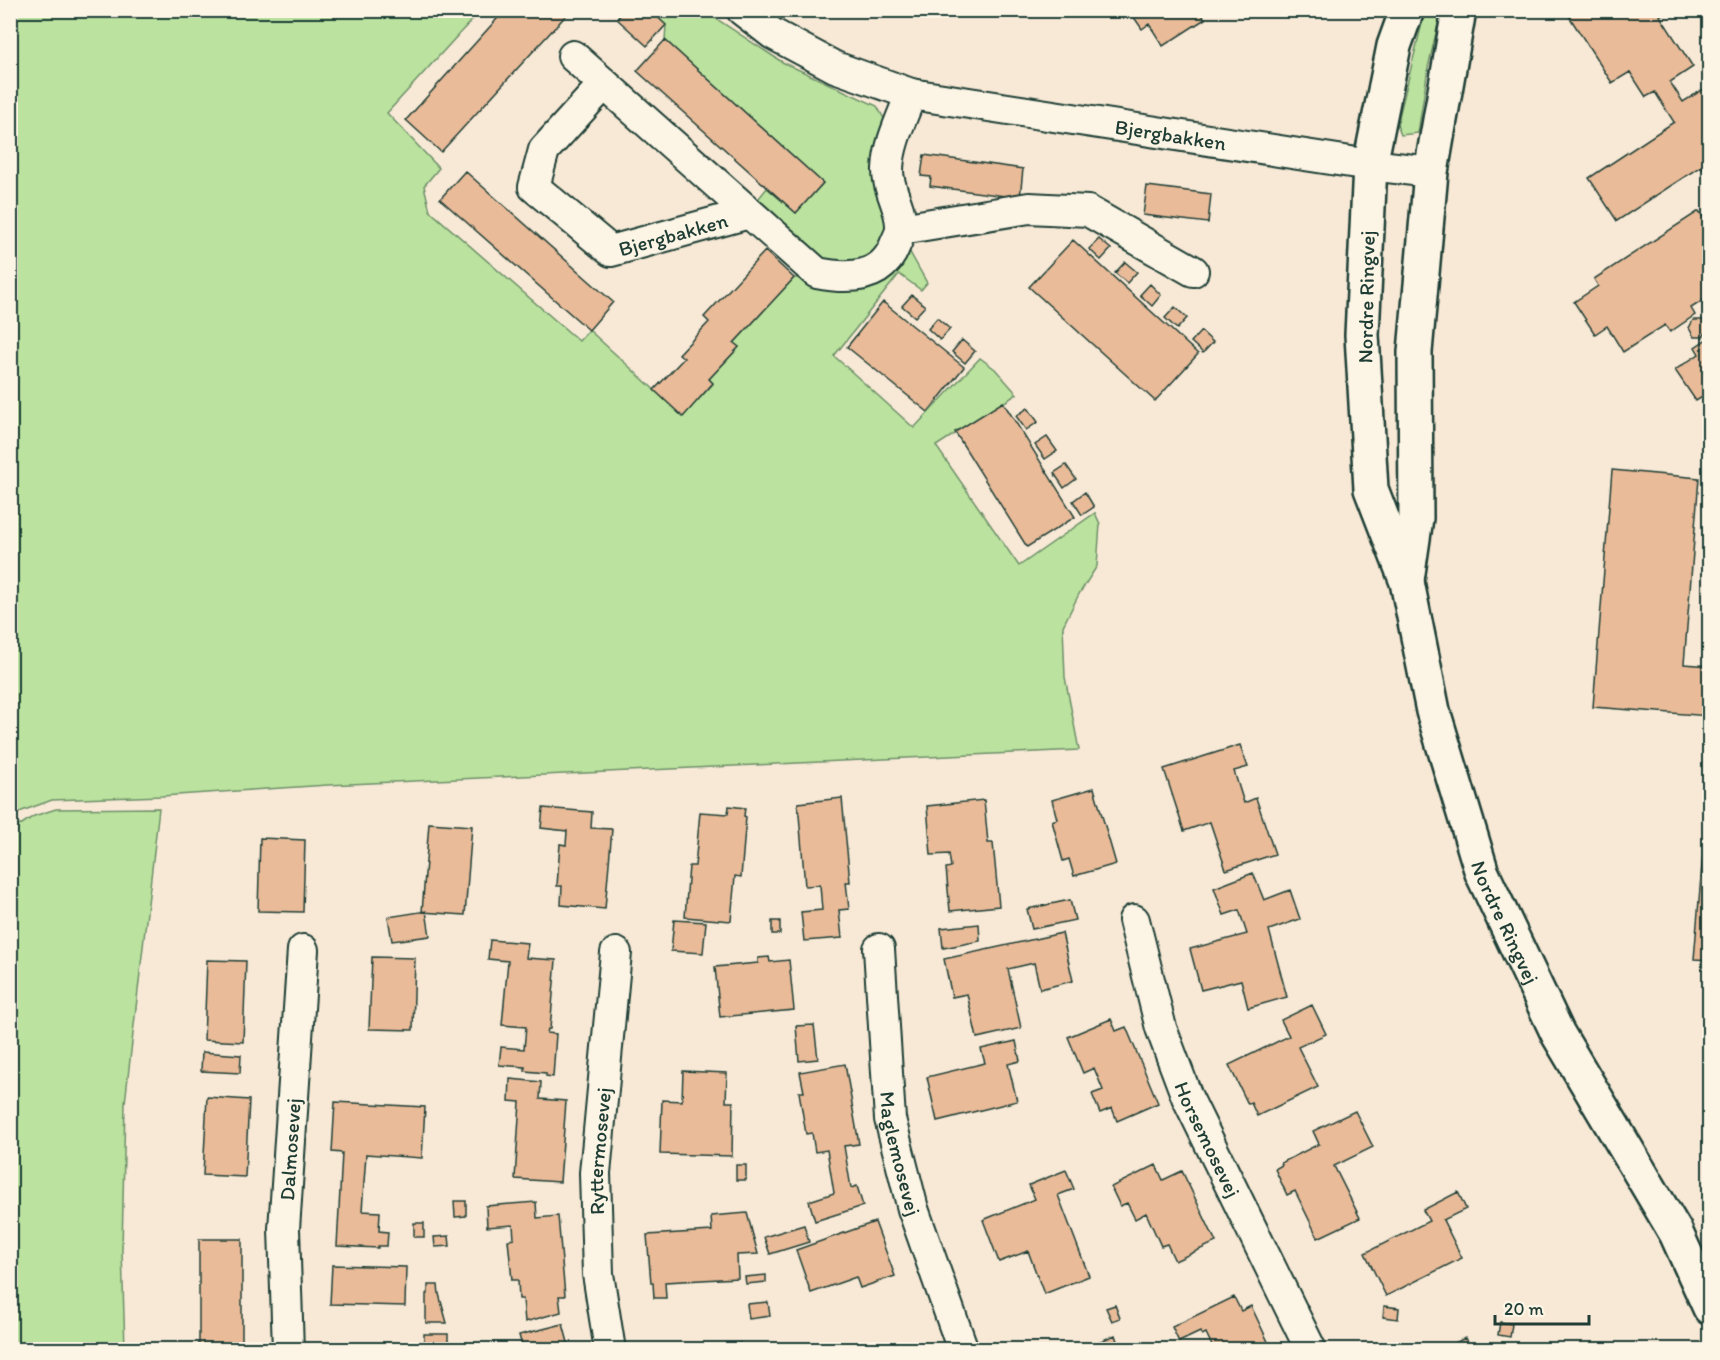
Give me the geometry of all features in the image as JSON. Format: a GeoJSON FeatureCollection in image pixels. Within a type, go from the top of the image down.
{"type":"FeatureCollection","features":[{"type":"Feature","properties":{"kind":"street","name":"Bjergbakken"},"geometry":{"type":"LineString","coordinates":[[742,10],[773,34],[835,67],[911,94],[1370,165],[1431,172]]}},
{"type":"Feature","properties":{"kind":"street","name":"Nordre Ringvej"},"geometry":{"type":"LineString","coordinates":[[1407,10],[1394,46],[1370,165],[1362,335],[1371,489],[1407,582],[1433,711],[1482,873],[1558,1034],[1676,1233],[1710,1308]]}},
{"type":"Feature","properties":{"kind":"street","name":"Nordre Ringvej"},"geometry":{"type":"LineString","coordinates":[[1407,582],[1416,518],[1415,352],[1431,172],[1459,10]]}},
{"type":"Feature","properties":{"kind":"street","name":"Bjergbakken"},"geometry":{"type":"LineString","coordinates":[[573,56],[817,273],[842,278],[870,273],[891,256],[902,229]]}},
{"type":"Feature","properties":{"kind":"street","name":"Bjergbakken"},"geometry":{"type":"LineString","coordinates":[[604,84],[544,150],[534,187],[611,251],[749,213]]}},
{"type":"Feature","properties":{"kind":"street"},"geometry":{"type":"LineString","coordinates":[[911,94],[891,148],[888,172],[902,229],[1029,208],[1089,211],[1192,271]]}},
{"type":"Feature","properties":{"kind":"street","name":"Horsemosevej"},"geometry":{"type":"LineString","coordinates":[[1134,920],[1161,1028],[1187,1097],[1311,1350]]}},
{"type":"Feature","properties":{"kind":"street","name":"Maglemosevej"},"geometry":{"type":"LineString","coordinates":[[879,949],[890,1119],[913,1209],[963,1350]]}},
{"type":"Feature","properties":{"kind":"street","name":"Dalmosevej"},"geometry":{"type":"LineString","coordinates":[[288,1350],[284,1229],[303,950]]}},
{"type":"Feature","properties":{"kind":"street","name":"Ryttermosevej"},"geometry":{"type":"LineString","coordinates":[[610,1350],[598,1274],[595,1173],[616,953]]}},
{"type":"Feature","properties":{"kind":"street","name":"Nordre Ringvej"},"geometry":{"type":"LineString","coordinates":[[1676,1233],[1710,1277]]}},
{"type":"Feature","properties":{"kind":"green space"},"geometry":{"type":"Polygon","coordinates":[[[11,11],[480,11],[387,113],[439,168],[424,186],[430,211],[579,341],[589,330],[683,416],[713,384],[709,379],[739,347],[734,343],[794,278],[801,278],[907,247],[927,283],[921,290],[899,274],[834,356],[914,428],[980,358],[995,369],[1017,394],[936,446],[1019,566],[1095,513],[1100,524],[1097,566],[1079,594],[1063,626],[1065,677],[1079,750],[52,800],[22,811],[11,818],[11,11]]]}},
{"type":"Feature","properties":{"kind":"green space"},"geometry":{"type":"Polygon","coordinates":[[[649,11],[706,11],[782,62],[877,106],[887,124],[891,224],[885,241],[870,259],[843,267],[816,260],[755,203],[767,188],[796,213],[823,183],[665,40],[666,25],[649,11]]]}},
{"type":"Feature","properties":{"kind":"green space"},"geometry":{"type":"Polygon","coordinates":[[[1425,11],[1441,11],[1428,68],[1418,133],[1401,135],[1397,125],[1425,11]]]}},
{"type":"Feature","properties":{"kind":"green space"},"geometry":{"type":"Polygon","coordinates":[[[159,808],[125,1103],[122,1251],[125,1349],[11,1349],[11,831],[34,816],[56,809],[159,808]]]}},
{"type":"Feature","properties":{"kind":"building"},"geometry":{"type":"Polygon","coordinates":[[[505,10],[571,10],[441,152],[406,120],[505,10]]]}},
{"type":"Feature","properties":{"kind":"building"},"geometry":{"type":"Polygon","coordinates":[[[624,10],[650,10],[666,25],[647,46],[617,19],[624,10]]]}},
{"type":"Feature","properties":{"kind":"building"},"geometry":{"type":"Polygon","coordinates":[[[1129,10],[1199,10],[1205,19],[1163,46],[1149,24],[1142,29],[1129,10]]]}},
{"type":"Feature","properties":{"kind":"building"},"geometry":{"type":"Polygon","coordinates":[[[1565,10],[1665,10],[1666,12],[1660,16],[1693,67],[1670,82],[1683,102],[1710,85],[1710,179],[1701,166],[1617,221],[1589,178],[1674,122],[1655,92],[1646,97],[1630,72],[1612,83],[1565,10]]]}},
{"type":"Feature","properties":{"kind":"building"},"geometry":{"type":"Polygon","coordinates":[[[665,40],[823,183],[796,213],[637,71],[665,40]]]}},
{"type":"Feature","properties":{"kind":"building"},"geometry":{"type":"Polygon","coordinates":[[[924,155],[1023,169],[1020,198],[930,186],[931,177],[921,176],[924,155]]]}},
{"type":"Feature","properties":{"kind":"building"},"geometry":{"type":"Polygon","coordinates":[[[465,171],[613,302],[589,330],[440,199],[465,171]]]}},
{"type":"Feature","properties":{"kind":"building"},"geometry":{"type":"Polygon","coordinates":[[[1147,186],[1211,194],[1208,223],[1143,215],[1147,186]]]}},
{"type":"Feature","properties":{"kind":"building"},"geometry":{"type":"Polygon","coordinates":[[[1699,211],[1710,227],[1710,296],[1691,308],[1695,315],[1670,332],[1665,325],[1623,352],[1607,326],[1595,334],[1574,302],[1598,286],[1594,279],[1699,211]]]}},
{"type":"Feature","properties":{"kind":"building"},"geometry":{"type":"Polygon","coordinates":[[[1099,239],[1111,249],[1101,260],[1089,249],[1099,239]]]}},
{"type":"Feature","properties":{"kind":"building"},"geometry":{"type":"Polygon","coordinates":[[[1073,240],[1198,354],[1155,401],[1029,287],[1073,240]]]}},
{"type":"Feature","properties":{"kind":"building"},"geometry":{"type":"Polygon","coordinates":[[[765,251],[794,278],[734,343],[739,347],[709,379],[713,383],[683,417],[654,390],[684,358],[679,354],[709,322],[704,317],[765,251]]]}},
{"type":"Feature","properties":{"kind":"building"},"geometry":{"type":"Polygon","coordinates":[[[1125,262],[1137,272],[1127,283],[1115,273],[1125,262]]]}},
{"type":"Feature","properties":{"kind":"building"},"geometry":{"type":"Polygon","coordinates":[[[1150,284],[1161,295],[1152,306],[1140,295],[1150,284]]]}},
{"type":"Feature","properties":{"kind":"building"},"geometry":{"type":"Polygon","coordinates":[[[912,295],[925,306],[915,317],[902,306],[912,295]]]}},
{"type":"Feature","properties":{"kind":"building"},"geometry":{"type":"Polygon","coordinates":[[[883,302],[964,367],[928,412],[847,347],[883,302]]]}},
{"type":"Feature","properties":{"kind":"building"},"geometry":{"type":"Polygon","coordinates":[[[1175,307],[1187,318],[1177,329],[1165,318],[1175,307]]]}},
{"type":"Feature","properties":{"kind":"building"},"geometry":{"type":"Polygon","coordinates":[[[937,318],[950,329],[940,340],[928,329],[937,318]]]}},
{"type":"Feature","properties":{"kind":"building"},"geometry":{"type":"Polygon","coordinates":[[[1693,320],[1703,320],[1708,328],[1703,337],[1694,337],[1689,328],[1693,320]]]}},
{"type":"Feature","properties":{"kind":"building"},"geometry":{"type":"Polygon","coordinates":[[[1201,331],[1213,342],[1203,353],[1191,342],[1201,331]]]}},
{"type":"Feature","properties":{"kind":"building"},"geometry":{"type":"Polygon","coordinates":[[[1710,337],[1710,397],[1707,394],[1696,401],[1675,370],[1699,354],[1695,347],[1710,337]]]}},
{"type":"Feature","properties":{"kind":"building"},"geometry":{"type":"Polygon","coordinates":[[[962,340],[975,351],[965,363],[952,352],[962,340]]]}},
{"type":"Feature","properties":{"kind":"building"},"geometry":{"type":"Polygon","coordinates":[[[1003,402],[1075,517],[1027,547],[955,432],[1003,402]]]}},
{"type":"Feature","properties":{"kind":"building"},"geometry":{"type":"Polygon","coordinates":[[[1028,408],[1038,422],[1026,430],[1016,416],[1028,408]]]}},
{"type":"Feature","properties":{"kind":"building"},"geometry":{"type":"Polygon","coordinates":[[[1047,437],[1057,451],[1045,459],[1035,445],[1047,437]]]}},
{"type":"Feature","properties":{"kind":"building"},"geometry":{"type":"Polygon","coordinates":[[[1066,465],[1076,479],[1064,488],[1054,473],[1066,465]]]}},
{"type":"Feature","properties":{"kind":"building"},"geometry":{"type":"Polygon","coordinates":[[[1612,470],[1699,478],[1684,664],[1710,666],[1710,716],[1593,707],[1612,470]]]}},
{"type":"Feature","properties":{"kind":"building"},"geometry":{"type":"Polygon","coordinates":[[[1085,492],[1094,507],[1082,515],[1073,501],[1085,492]]]}},
{"type":"Feature","properties":{"kind":"building"},"geometry":{"type":"Polygon","coordinates":[[[1240,745],[1248,767],[1234,771],[1244,803],[1256,798],[1275,854],[1226,870],[1210,822],[1184,831],[1164,769],[1240,745]]]}},
{"type":"Feature","properties":{"kind":"building"},"geometry":{"type":"Polygon","coordinates":[[[1710,770],[1710,960],[1694,959],[1710,770]]]}},
{"type":"Feature","properties":{"kind":"building"},"geometry":{"type":"Polygon","coordinates":[[[1094,788],[1116,864],[1074,876],[1069,859],[1063,861],[1052,821],[1057,819],[1052,800],[1094,788]]]}},
{"type":"Feature","properties":{"kind":"building"},"geometry":{"type":"Polygon","coordinates":[[[842,798],[850,882],[846,882],[849,909],[839,910],[842,938],[804,941],[801,912],[822,910],[820,885],[805,886],[798,803],[842,798]]]}},
{"type":"Feature","properties":{"kind":"building"},"geometry":{"type":"Polygon","coordinates":[[[984,800],[988,843],[993,843],[999,906],[950,911],[946,868],[951,867],[949,854],[931,855],[927,806],[984,800]]]}},
{"type":"Feature","properties":{"kind":"building"},"geometry":{"type":"Polygon","coordinates":[[[729,806],[745,808],[744,816],[746,817],[741,877],[735,876],[731,921],[685,917],[689,866],[695,866],[700,812],[728,814],[729,806]]]}},
{"type":"Feature","properties":{"kind":"building"},"geometry":{"type":"Polygon","coordinates":[[[543,808],[592,812],[591,828],[612,829],[605,909],[561,905],[562,886],[557,886],[560,844],[566,845],[567,831],[541,828],[543,808]]]}},
{"type":"Feature","properties":{"kind":"building"},"geometry":{"type":"Polygon","coordinates":[[[429,823],[472,826],[465,915],[422,912],[429,823]]]}},
{"type":"Feature","properties":{"kind":"building"},"geometry":{"type":"Polygon","coordinates":[[[260,838],[305,840],[303,912],[258,911],[260,838]]]}},
{"type":"Feature","properties":{"kind":"building"},"geometry":{"type":"Polygon","coordinates":[[[1253,873],[1264,900],[1290,890],[1300,919],[1269,930],[1287,997],[1248,1008],[1241,980],[1201,990],[1190,949],[1247,934],[1239,910],[1224,915],[1214,888],[1253,873]]]}},
{"type":"Feature","properties":{"kind":"building"},"geometry":{"type":"Polygon","coordinates":[[[1070,900],[1075,920],[1032,929],[1027,909],[1070,900]]]}},
{"type":"Feature","properties":{"kind":"building"},"geometry":{"type":"Polygon","coordinates":[[[426,911],[430,936],[392,941],[388,917],[426,911]]]}},
{"type":"Feature","properties":{"kind":"building"},"geometry":{"type":"Polygon","coordinates":[[[674,920],[706,922],[703,953],[671,951],[674,920]]]}},
{"type":"Feature","properties":{"kind":"building"},"geometry":{"type":"Polygon","coordinates":[[[772,921],[780,921],[780,934],[772,934],[772,921]]]}},
{"type":"Feature","properties":{"kind":"building"},"geometry":{"type":"Polygon","coordinates":[[[979,924],[980,941],[943,948],[941,928],[979,924]]]}},
{"type":"Feature","properties":{"kind":"building"},"geometry":{"type":"Polygon","coordinates":[[[1062,933],[1073,981],[1040,989],[1034,963],[1008,969],[1021,1028],[977,1038],[967,994],[952,997],[944,959],[1062,933]]]}},
{"type":"Feature","properties":{"kind":"building"},"geometry":{"type":"Polygon","coordinates":[[[490,940],[528,943],[526,958],[556,960],[550,1029],[547,1033],[556,1034],[553,1077],[546,1076],[546,1073],[525,1071],[525,1067],[499,1065],[501,1047],[524,1049],[526,1027],[502,1025],[508,961],[488,959],[490,940]]]}},
{"type":"Feature","properties":{"kind":"building"},"geometry":{"type":"Polygon","coordinates":[[[372,957],[415,958],[413,1030],[369,1029],[372,957]]]}},
{"type":"Feature","properties":{"kind":"building"},"geometry":{"type":"Polygon","coordinates":[[[769,957],[770,962],[789,960],[794,1010],[720,1017],[715,967],[758,963],[758,958],[769,957]]]}},
{"type":"Feature","properties":{"kind":"building"},"geometry":{"type":"Polygon","coordinates":[[[207,960],[246,961],[243,1042],[204,1040],[207,960]]]}},
{"type":"Feature","properties":{"kind":"building"},"geometry":{"type":"Polygon","coordinates":[[[1312,1005],[1326,1034],[1298,1047],[1318,1087],[1257,1116],[1251,1103],[1248,1104],[1229,1065],[1289,1036],[1281,1020],[1312,1005]]]}},
{"type":"Feature","properties":{"kind":"building"},"geometry":{"type":"Polygon","coordinates":[[[1111,1019],[1116,1031],[1126,1027],[1158,1103],[1117,1121],[1112,1108],[1100,1113],[1092,1094],[1103,1090],[1094,1068],[1083,1073],[1068,1037],[1111,1019]]]}},
{"type":"Feature","properties":{"kind":"building"},"geometry":{"type":"Polygon","coordinates":[[[814,1025],[818,1059],[799,1061],[796,1026],[814,1025]]]}},
{"type":"Feature","properties":{"kind":"building"},"geometry":{"type":"Polygon","coordinates":[[[1016,1041],[1020,1061],[1008,1064],[1017,1101],[937,1121],[927,1077],[985,1063],[981,1049],[1016,1041]]]}},
{"type":"Feature","properties":{"kind":"building"},"geometry":{"type":"Polygon","coordinates":[[[202,1052],[241,1055],[240,1073],[201,1071],[202,1052]]]}},
{"type":"Feature","properties":{"kind":"building"},"geometry":{"type":"Polygon","coordinates":[[[845,1064],[859,1144],[844,1146],[851,1188],[857,1186],[863,1206],[815,1221],[809,1201],[834,1193],[827,1150],[815,1152],[812,1133],[806,1134],[799,1092],[804,1092],[800,1072],[845,1064]]]}},
{"type":"Feature","properties":{"kind":"building"},"geometry":{"type":"Polygon","coordinates":[[[683,1071],[727,1073],[726,1102],[733,1102],[732,1156],[660,1154],[662,1100],[682,1101],[683,1071]]]}},
{"type":"Feature","properties":{"kind":"building"},"geometry":{"type":"Polygon","coordinates":[[[510,1079],[541,1082],[540,1099],[566,1101],[560,1182],[515,1179],[520,1102],[509,1101],[510,1079]]]}},
{"type":"Feature","properties":{"kind":"building"},"geometry":{"type":"Polygon","coordinates":[[[207,1097],[249,1100],[245,1177],[203,1175],[207,1097]]]}},
{"type":"Feature","properties":{"kind":"building"},"geometry":{"type":"Polygon","coordinates":[[[335,1102],[425,1107],[422,1158],[366,1154],[362,1211],[380,1212],[379,1231],[388,1232],[387,1246],[378,1246],[378,1248],[337,1246],[342,1153],[332,1152],[335,1102]]]}},
{"type":"Feature","properties":{"kind":"building"},"geometry":{"type":"Polygon","coordinates":[[[1355,1111],[1373,1147],[1334,1166],[1360,1218],[1318,1238],[1295,1191],[1287,1195],[1275,1169],[1282,1165],[1281,1163],[1319,1144],[1313,1131],[1355,1111]]]}},
{"type":"Feature","properties":{"kind":"building"},"geometry":{"type":"Polygon","coordinates":[[[736,1165],[746,1165],[746,1180],[736,1180],[736,1165]]]}},
{"type":"Feature","properties":{"kind":"building"},"geometry":{"type":"Polygon","coordinates":[[[1156,1165],[1163,1180],[1182,1171],[1216,1242],[1175,1261],[1167,1244],[1161,1246],[1146,1213],[1135,1219],[1127,1203],[1120,1206],[1111,1187],[1156,1165]]]}},
{"type":"Feature","properties":{"kind":"building"},"geometry":{"type":"Polygon","coordinates":[[[1066,1170],[1074,1189],[1058,1195],[1089,1276],[1044,1294],[1028,1251],[999,1262],[983,1220],[1035,1199],[1029,1185],[1066,1170]]]}},
{"type":"Feature","properties":{"kind":"building"},"geometry":{"type":"Polygon","coordinates":[[[1458,1192],[1466,1209],[1443,1220],[1462,1258],[1386,1296],[1365,1253],[1429,1221],[1423,1210],[1458,1192]]]}},
{"type":"Feature","properties":{"kind":"building"},"geometry":{"type":"Polygon","coordinates":[[[454,1201],[466,1201],[466,1216],[455,1217],[454,1201]]]}},
{"type":"Feature","properties":{"kind":"building"},"geometry":{"type":"Polygon","coordinates":[[[536,1202],[537,1218],[558,1216],[565,1296],[559,1296],[561,1312],[525,1322],[523,1299],[519,1299],[518,1280],[512,1280],[508,1240],[514,1239],[513,1225],[487,1227],[486,1206],[536,1202]]]}},
{"type":"Feature","properties":{"kind":"building"},"geometry":{"type":"Polygon","coordinates":[[[747,1213],[758,1254],[737,1255],[738,1278],[665,1282],[666,1298],[654,1298],[647,1235],[712,1231],[711,1216],[747,1213]]]}},
{"type":"Feature","properties":{"kind":"building"},"geometry":{"type":"Polygon","coordinates":[[[875,1222],[895,1276],[860,1288],[856,1277],[811,1293],[796,1250],[875,1222]]]}},
{"type":"Feature","properties":{"kind":"building"},"geometry":{"type":"Polygon","coordinates":[[[414,1223],[424,1223],[424,1237],[414,1237],[414,1223]]]}},
{"type":"Feature","properties":{"kind":"building"},"geometry":{"type":"Polygon","coordinates":[[[804,1225],[809,1242],[770,1254],[764,1237],[804,1225]]]}},
{"type":"Feature","properties":{"kind":"building"},"geometry":{"type":"Polygon","coordinates":[[[449,1236],[450,1246],[435,1247],[434,1237],[449,1236]]]}},
{"type":"Feature","properties":{"kind":"building"},"geometry":{"type":"Polygon","coordinates":[[[199,1239],[242,1239],[242,1345],[199,1345],[199,1239]]]}},
{"type":"Feature","properties":{"kind":"building"},"geometry":{"type":"Polygon","coordinates":[[[332,1265],[406,1267],[405,1306],[330,1304],[332,1265]]]}},
{"type":"Feature","properties":{"kind":"building"},"geometry":{"type":"Polygon","coordinates":[[[766,1275],[766,1282],[746,1284],[745,1277],[766,1275]]]}},
{"type":"Feature","properties":{"kind":"building"},"geometry":{"type":"Polygon","coordinates":[[[428,1285],[438,1285],[447,1323],[426,1323],[428,1285]]]}},
{"type":"Feature","properties":{"kind":"building"},"geometry":{"type":"Polygon","coordinates":[[[1234,1297],[1241,1311],[1251,1306],[1272,1350],[1214,1350],[1206,1333],[1202,1335],[1200,1332],[1179,1342],[1172,1327],[1234,1297]]]}},
{"type":"Feature","properties":{"kind":"building"},"geometry":{"type":"Polygon","coordinates":[[[768,1302],[770,1316],[749,1319],[747,1304],[768,1302]]]}},
{"type":"Feature","properties":{"kind":"building"},"geometry":{"type":"Polygon","coordinates":[[[1115,1305],[1120,1318],[1112,1321],[1106,1308],[1115,1305]]]}},
{"type":"Feature","properties":{"kind":"building"},"geometry":{"type":"Polygon","coordinates":[[[1384,1306],[1399,1308],[1398,1319],[1383,1317],[1384,1306]]]}},
{"type":"Feature","properties":{"kind":"building"},"geometry":{"type":"Polygon","coordinates":[[[1500,1322],[1512,1324],[1510,1337],[1498,1335],[1500,1322]]]}},
{"type":"Feature","properties":{"kind":"building"},"geometry":{"type":"Polygon","coordinates":[[[563,1324],[570,1350],[523,1350],[519,1335],[563,1324]]]}},
{"type":"Feature","properties":{"kind":"building"},"geometry":{"type":"Polygon","coordinates":[[[424,1334],[448,1334],[448,1347],[424,1347],[424,1334]]]}},
{"type":"Feature","properties":{"kind":"building"},"geometry":{"type":"Polygon","coordinates":[[[1115,1335],[1120,1350],[1079,1350],[1115,1335]]]}},
{"type":"Feature","properties":{"kind":"building"},"geometry":{"type":"Polygon","coordinates":[[[1465,1338],[1471,1350],[1441,1350],[1465,1338]]]}},
{"type":"Feature","properties":{"kind":"building"},"geometry":{"type":"Polygon","coordinates":[[[740,1343],[741,1350],[714,1350],[740,1343]]]}}]}
